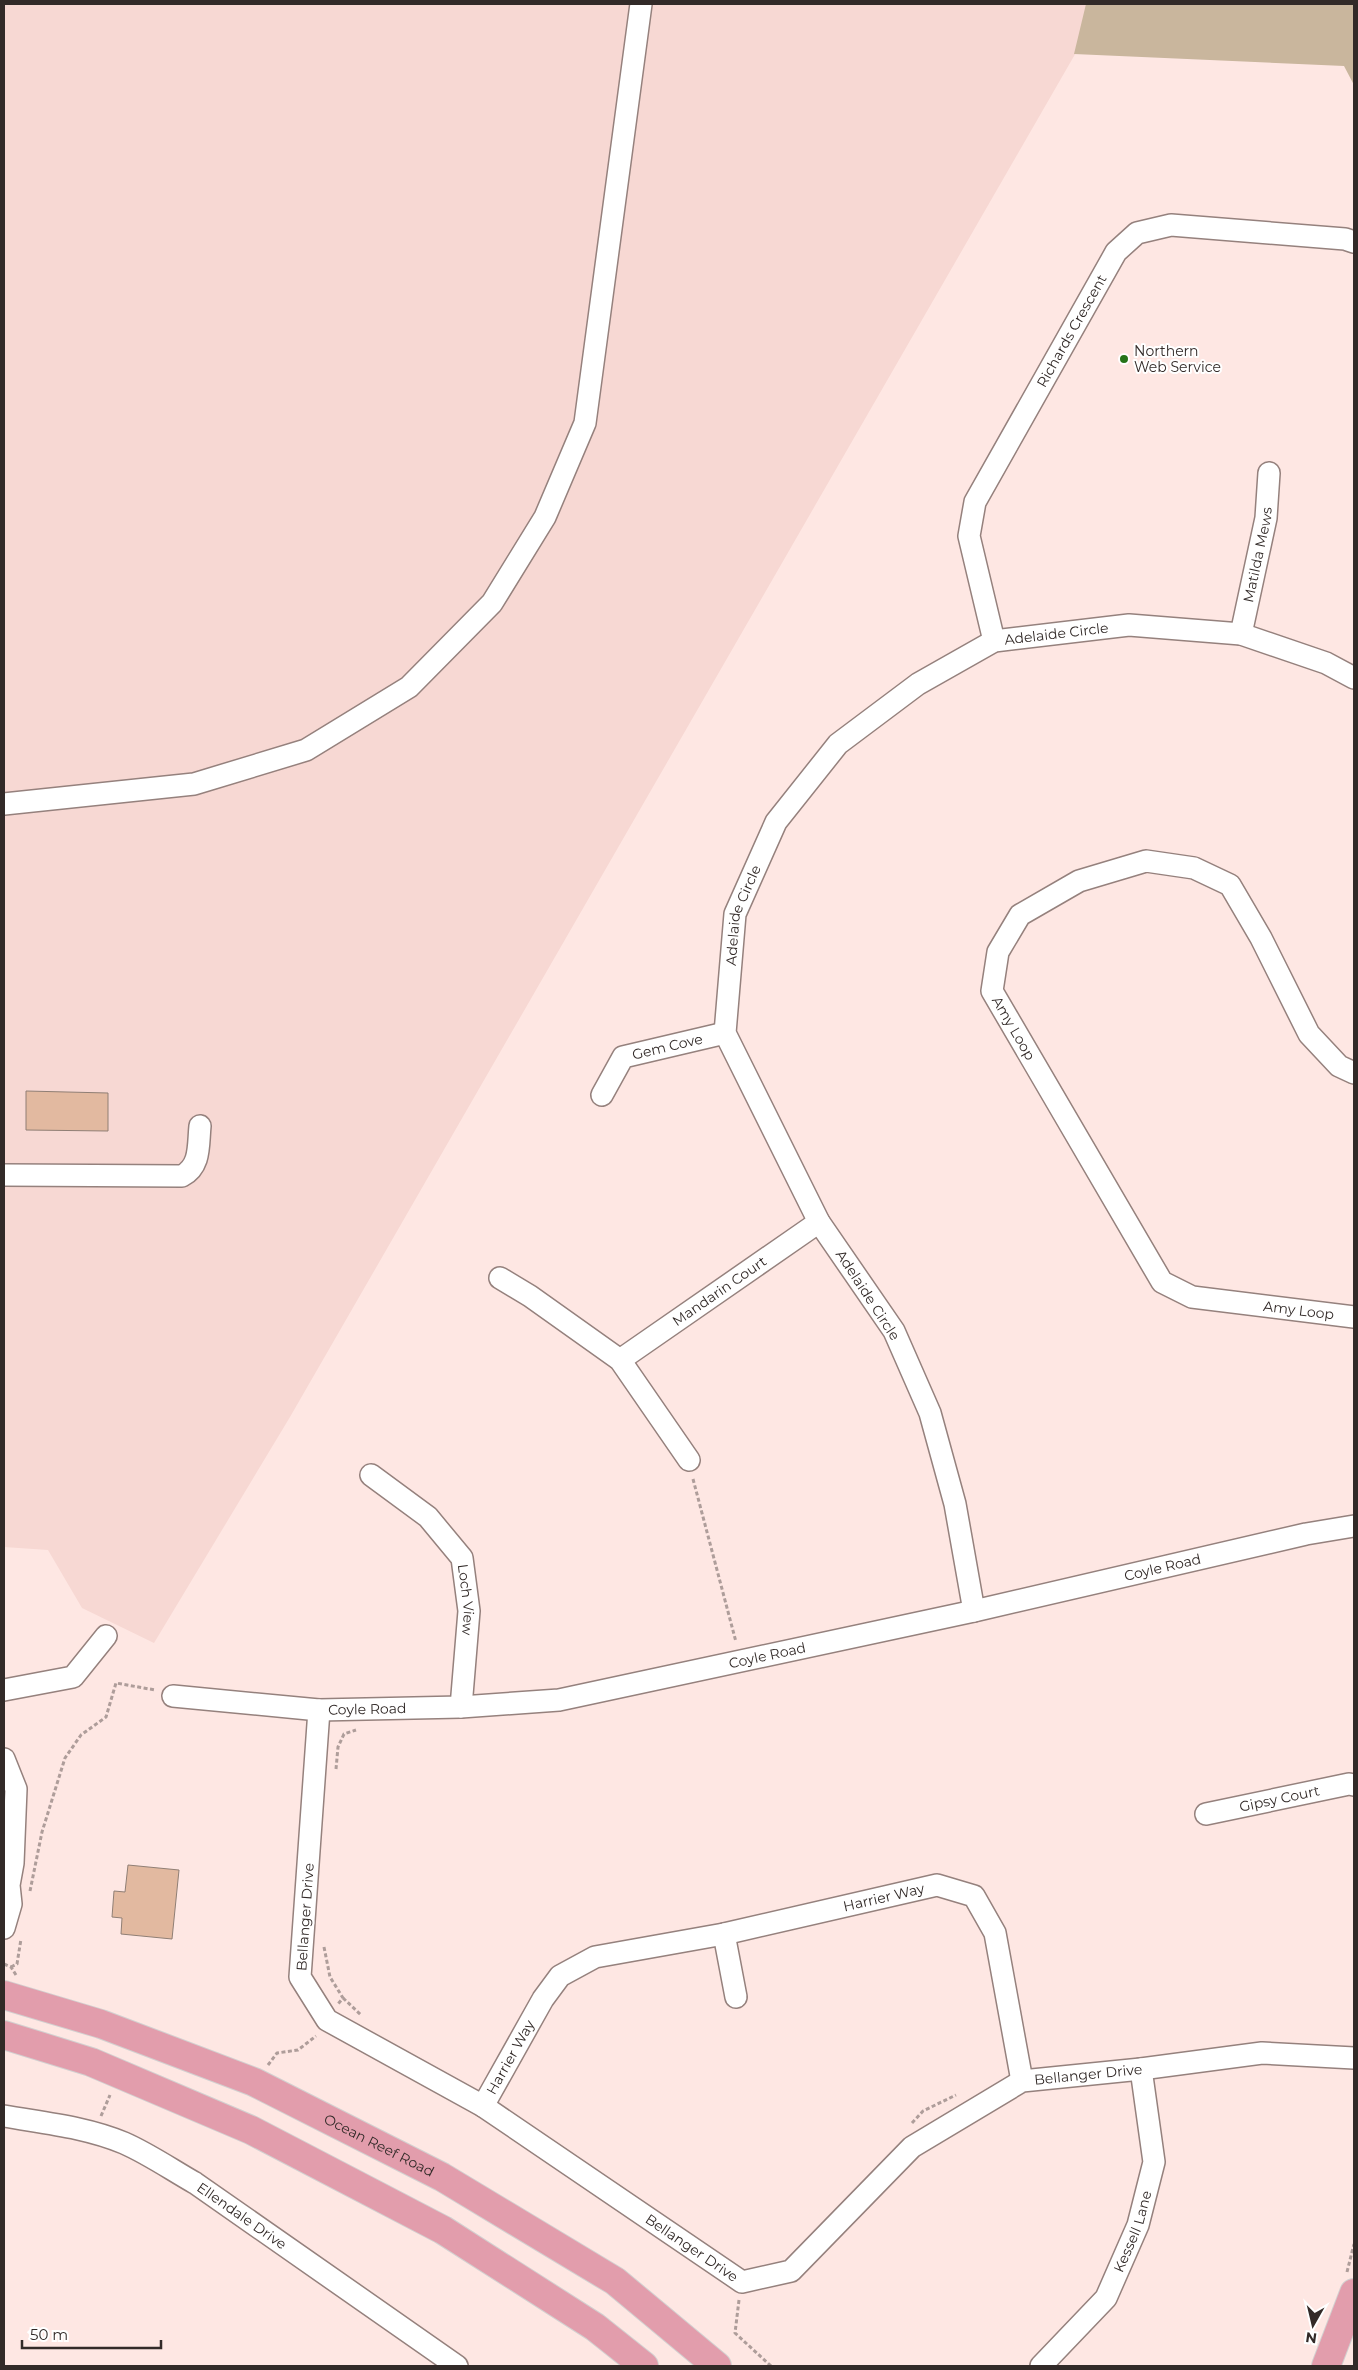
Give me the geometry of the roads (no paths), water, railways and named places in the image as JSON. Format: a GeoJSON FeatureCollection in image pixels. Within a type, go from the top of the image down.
{"type":"FeatureCollection","features":[{"type":"Feature","properties":{"kind":"main road","name":"Ocean Reef Road"},"geometry":{"type":"LineString","coordinates":[[4,1995],[101,2024],[254,2082],[442,2177],[615,2281],[717,2366]]}},
{"type":"Feature","properties":{"kind":"main road"},"geometry":{"type":"LineString","coordinates":[[4,2035],[91,2062],[251,2130],[443,2230],[595,2327],[644,2366]]}},
{"type":"Feature","properties":{"kind":"main road"},"geometry":{"type":"LineString","coordinates":[[1326,2366],[1354,2293]]}},
{"type":"Feature","properties":{"kind":"main road"},"geometry":{"type":"LineString","coordinates":[[1345,2366],[1354,2342]]}},
{"type":"Feature","properties":{"kind":"street"},"geometry":{"type":"LineString","coordinates":[[4,804],[194,784],[306,750],[409,687],[492,603],[545,517],[586,423],[640,4]]}},
{"type":"Feature","properties":{"kind":"street","name":"Richards Crescent"},"geometry":{"type":"LineString","coordinates":[[994,640],[969,536],[975,502],[1116,252],[1137,233],[1171,224],[1345,239],[1354,242]]}},
{"type":"Feature","properties":{"kind":"street","name":"Matilda Mews"},"geometry":{"type":"LineString","coordinates":[[1242,634],[1266,518],[1269,473]]}},
{"type":"Feature","properties":{"kind":"street","name":"Adelaide Circle"},"geometry":{"type":"LineString","coordinates":[[974,1611],[954,1504],[930,1413],[894,1331],[820,1222],[725,1033],[735,914],[776,822],[838,744],[918,684],[994,640],[1129,625],[1242,634],[1326,663],[1354,678]]}},
{"type":"Feature","properties":{"kind":"street","name":"Amy Loop"},"geometry":{"type":"LineString","coordinates":[[1354,1073],[1339,1066],[1309,1034],[1262,938],[1230,885],[1194,868],[1146,860],[1079,881],[1020,915],[998,952],[992,991],[1162,1282],[1192,1297],[1354,1317]]}},
{"type":"Feature","properties":{"kind":"street","name":"Gem Cove"},"geometry":{"type":"LineString","coordinates":[[602,1096],[623,1057],[725,1033]]}},
{"type":"Feature","properties":{"kind":"street"},"geometry":{"type":"LineString","coordinates":[[4,1174],[182,1176],[191,1171],[196,1164],[200,1126]]}},
{"type":"Feature","properties":{"kind":"street","name":"Mandarin Court"},"geometry":{"type":"LineString","coordinates":[[620,1360],[820,1222]]}},
{"type":"Feature","properties":{"kind":"street"},"geometry":{"type":"LineString","coordinates":[[500,1278],[530,1296],[620,1360],[689,1460]]}},
{"type":"Feature","properties":{"kind":"street","name":"Loch View"},"geometry":{"type":"LineString","coordinates":[[371,1475],[428,1517],[462,1558],[469,1611],[461,1707]]}},
{"type":"Feature","properties":{"kind":"street","name":"Coyle Road"},"geometry":{"type":"LineString","coordinates":[[173,1696],[319,1710],[461,1707],[559,1700],[974,1611],[1306,1534],[1354,1526]]}},
{"type":"Feature","properties":{"kind":"street"},"geometry":{"type":"LineString","coordinates":[[4,1690],[73,1677],[106,1636]]}},
{"type":"Feature","properties":{"kind":"street","name":"Bellanger Drive"},"geometry":{"type":"LineString","coordinates":[[319,1710],[300,1977],[327,2020],[483,2106],[742,2282],[791,2272],[912,2146],[1022,2080],[1141,2069],[1262,2053],[1354,2058]]}},
{"type":"Feature","properties":{"kind":"street"},"geometry":{"type":"LineString","coordinates":[[4,1759],[16,1789],[13,1864],[6,1887],[11,1904],[13,1933]]}},
{"type":"Feature","properties":{"kind":"street","name":"Gipsy Court"},"geometry":{"type":"LineString","coordinates":[[1206,1814],[1349,1784],[1354,1785]]}},
{"type":"Feature","properties":{"kind":"street","name":"Harrier Way"},"geometry":{"type":"LineString","coordinates":[[483,2106],[543,2000],[560,1976],[595,1957],[724,1934],[937,1885],[974,1896],[995,1934],[1022,2080]]}},
{"type":"Feature","properties":{"kind":"street"},"geometry":{"type":"LineString","coordinates":[[724,1934],[736,1997]]}},
{"type":"Feature","properties":{"kind":"street","name":"Kessell Lane"},"geometry":{"type":"LineString","coordinates":[[1041,2366],[1106,2298],[1138,2225],[1154,2162],[1141,2069]]}},
{"type":"Feature","properties":{"kind":"street","name":"Ellendale Drive"},"geometry":{"type":"LineString","coordinates":[[4,2116],[84,2130],[126,2144],[219,2200],[457,2366]]}},
{"type":"Feature","properties":{"kind":"place","name":"Northern Web Service"},"geometry":{"type":"Point","coordinates":[1124,359]}}]}
